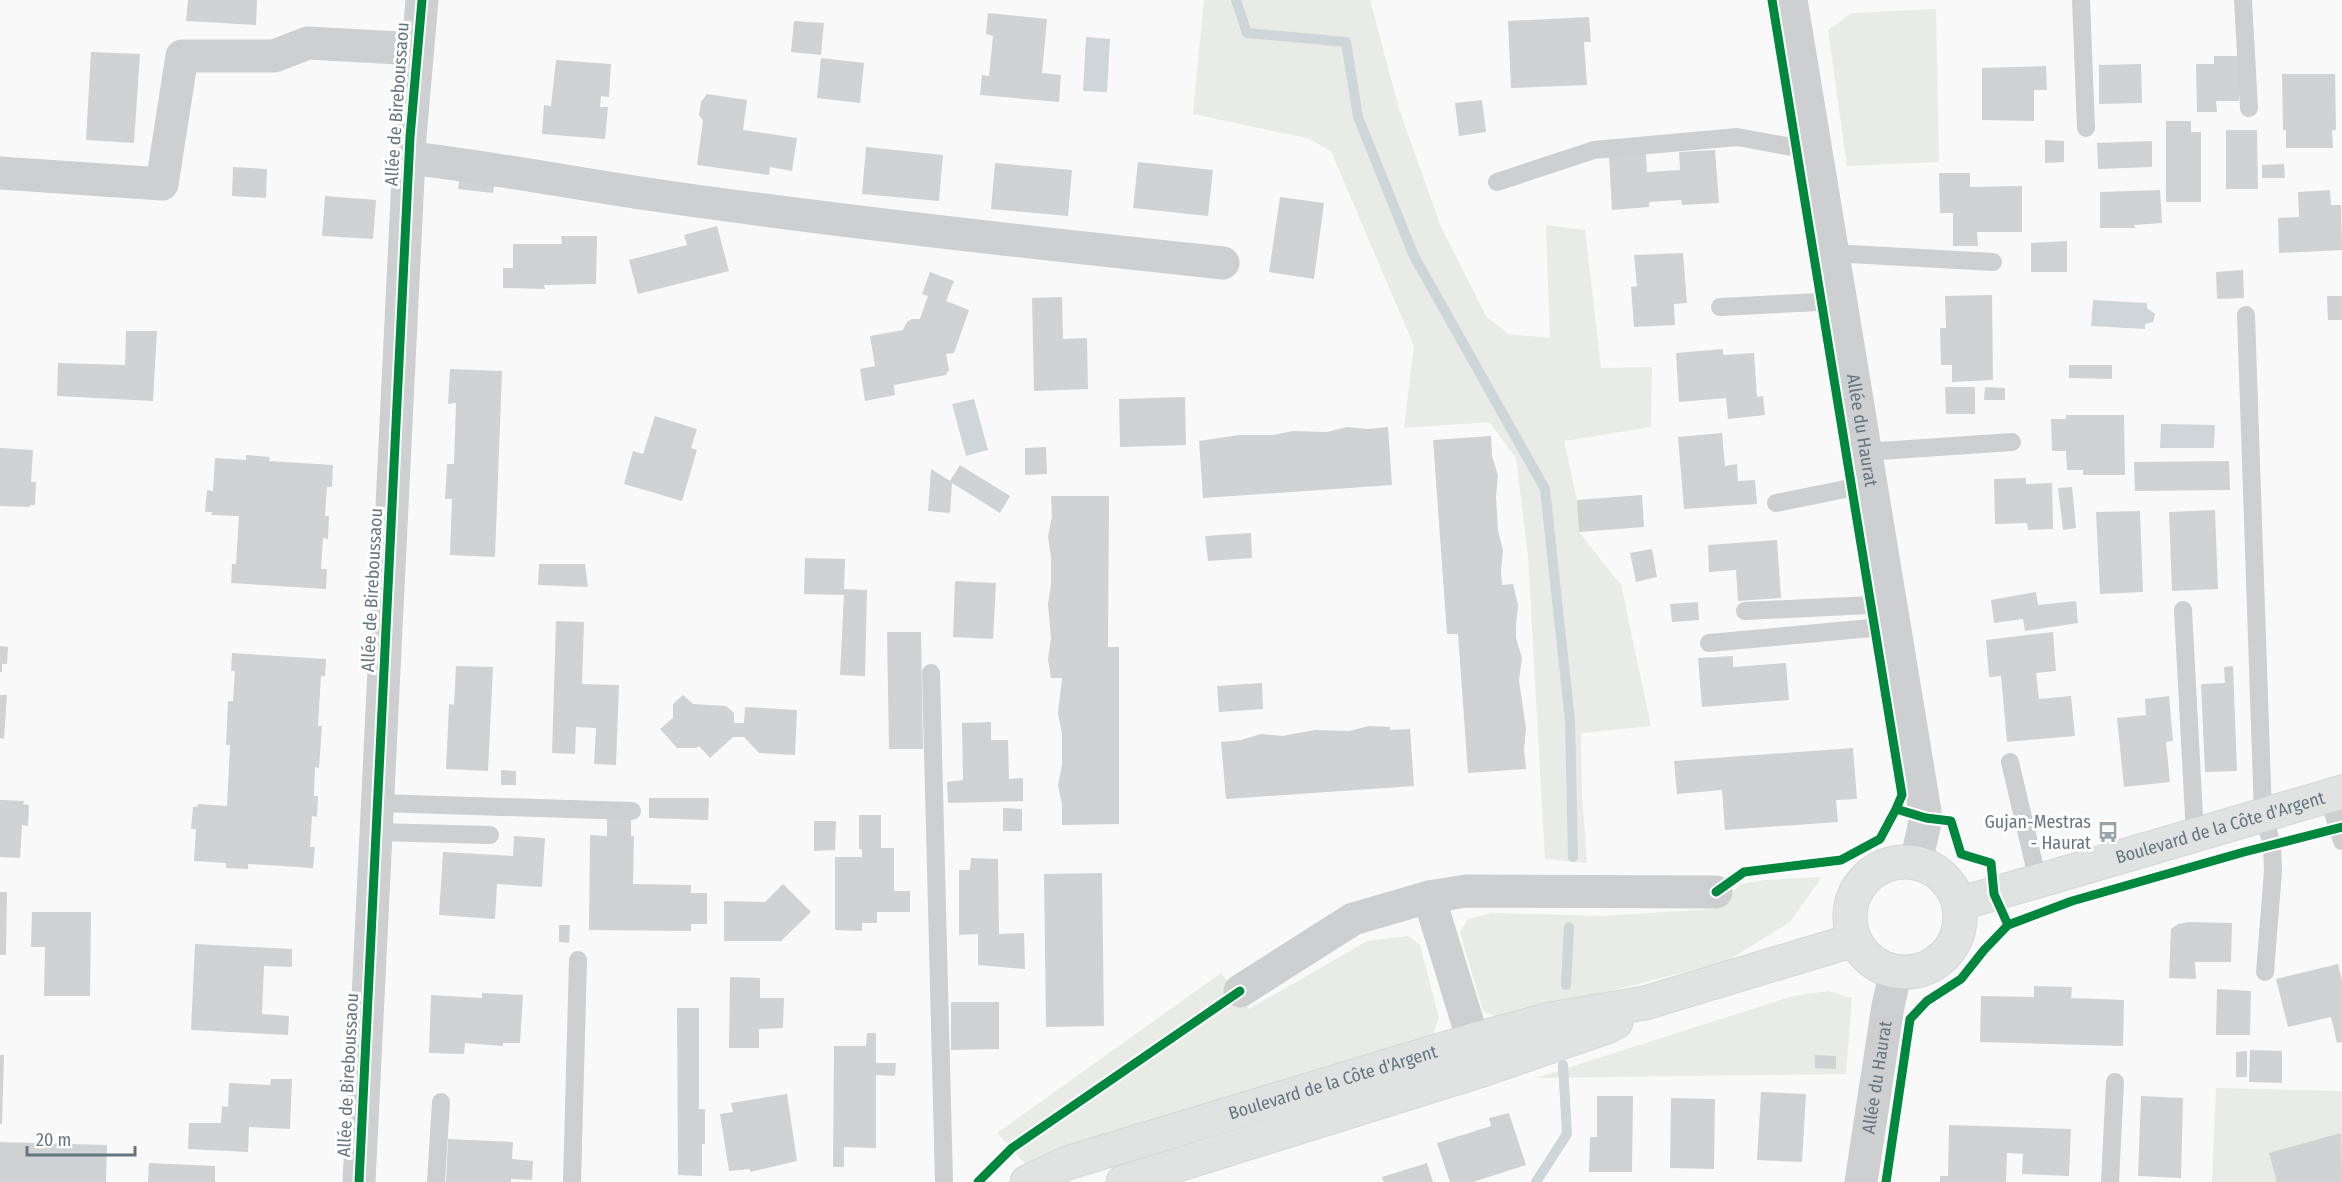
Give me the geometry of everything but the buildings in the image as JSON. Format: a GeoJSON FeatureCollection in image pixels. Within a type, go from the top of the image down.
{"type":"FeatureCollection","features":[{"type":"Feature","properties":{"kind":"main road","name":"Boulevard de la Côte d'Argent"},"geometry":{"type":"LineString","coordinates":[[1959,904],[2335,794]]}},
{"type":"Feature","properties":{"kind":"main road"},"geometry":{"type":"LineString","coordinates":[[1898,862],[1916,862],[1931,867],[1944,877],[1959,904],[1961,922],[1956,940],[1946,955],[1931,966],[1914,972],[1896,971],[1879,966],[1864,955],[1854,940],[1850,923],[1850,906],[1856,890],[1867,876],[1882,866],[1898,862]]}},
{"type":"Feature","properties":{"kind":"main road","name":"Boulevard de la Côte d'Argent"},"geometry":{"type":"LineString","coordinates":[[1124,1182],[1477,1055],[1550,1019],[1646,1003],[1854,940]]}},
{"type":"Feature","properties":{"kind":"main road","name":"Boulevard de la Côte d'Argent"},"geometry":{"type":"LineString","coordinates":[[1027,1182],[1067,1163],[1477,1055]]}},
{"type":"Feature","properties":{"kind":"street","name":"Allée de Bireboussaou"},"geometry":{"type":"LineString","coordinates":[[359,1182],[409,158],[422,0]]}},
{"type":"Feature","properties":{"kind":"street","name":"Allée du Haurat"},"geometry":{"type":"LineString","coordinates":[[1791,0],[1926,818],[1916,862]]}},
{"type":"Feature","properties":{"kind":"street"},"geometry":{"type":"LineString","coordinates":[[0,173],[162,184],[182,56],[274,56],[308,43],[417,49]]}},
{"type":"Feature","properties":{"kind":"street"},"geometry":{"type":"LineString","coordinates":[[409,158],[464,164],[679,199],[905,228],[1223,263]]}},
{"type":"Feature","properties":{"kind":"street"},"geometry":{"type":"LineString","coordinates":[[1240,991],[1353,919],[1430,897],[1466,891],[1716,892]]}},
{"type":"Feature","properties":{"kind":"street"},"geometry":{"type":"LineString","coordinates":[[1430,897],[1477,1055]]}},
{"type":"Feature","properties":{"kind":"street","name":"Allée du Haurat"},"geometry":{"type":"LineString","coordinates":[[1862,1182],[1888,1006],[1896,971]]}},
{"type":"Feature","properties":{"kind":"lane"},"geometry":{"type":"LineString","coordinates":[[2081,0],[2086,128]]}},
{"type":"Feature","properties":{"kind":"lane"},"geometry":{"type":"LineString","coordinates":[[2243,0],[2249,108]]}},
{"type":"Feature","properties":{"kind":"lane"},"geometry":{"type":"LineString","coordinates":[[1497,182],[1594,150],[1737,137],[1797,148],[1815,148]]}},
{"type":"Feature","properties":{"kind":"lane"},"geometry":{"type":"LineString","coordinates":[[1832,253],[1993,262]]}},
{"type":"Feature","properties":{"kind":"lane"},"geometry":{"type":"LineString","coordinates":[[1720,307],[1840,301]]}},
{"type":"Feature","properties":{"kind":"lane"},"geometry":{"type":"LineString","coordinates":[[2247,315],[2263,815],[2272,844],[2273,871],[2265,972]]}},
{"type":"Feature","properties":{"kind":"lane"},"geometry":{"type":"LineString","coordinates":[[1865,452],[2012,442]]}},
{"type":"Feature","properties":{"kind":"lane"},"geometry":{"type":"LineString","coordinates":[[1776,503],[1870,484]]}},
{"type":"Feature","properties":{"kind":"lane"},"geometry":{"type":"LineString","coordinates":[[2182,610],[2195,835]]}},
{"type":"Feature","properties":{"kind":"lane"},"geometry":{"type":"LineString","coordinates":[[1745,611],[1892,615]]}},
{"type":"Feature","properties":{"kind":"lane"},"geometry":{"type":"LineString","coordinates":[[1708,643],[1892,615]]}},
{"type":"Feature","properties":{"kind":"lane"},"geometry":{"type":"LineString","coordinates":[[931,673],[944,1182]]}},
{"type":"Feature","properties":{"kind":"lane"},"geometry":{"type":"LineString","coordinates":[[2010,762],[2038,881]]}},
{"type":"Feature","properties":{"kind":"lane"},"geometry":{"type":"LineString","coordinates":[[2335,794],[2342,841]]}},
{"type":"Feature","properties":{"kind":"lane"},"geometry":{"type":"LineString","coordinates":[[378,817],[632,811]]}},
{"type":"Feature","properties":{"kind":"lane"},"geometry":{"type":"LineString","coordinates":[[378,817],[489,835]]}},
{"type":"Feature","properties":{"kind":"lane"},"geometry":{"type":"LineString","coordinates":[[572,1182],[578,960]]}},
{"type":"Feature","properties":{"kind":"lane"},"geometry":{"type":"LineString","coordinates":[[2110,1182],[2115,1082]]}},
{"type":"Feature","properties":{"kind":"lane"},"geometry":{"type":"LineString","coordinates":[[436,1182],[441,1102]]}},
{"type":"Feature","properties":{"kind":"shaded area"},"geometry":{"type":"Polygon","coordinates":[[[1204,0],[1370,0],[1399,109],[1441,227],[1486,316],[1508,334],[1550,338],[1546,225],[1585,230],[1601,368],[1652,367],[1651,427],[1564,441],[1577,500],[1579,532],[1621,585],[1651,726],[1581,733],[1582,795],[1587,863],[1545,859],[1528,556],[1516,458],[1489,422],[1404,428],[1414,346],[1331,151],[1307,138],[1193,114],[1204,0]]]}},
{"type":"Feature","properties":{"kind":"shaded area"},"geometry":{"type":"Polygon","coordinates":[[[1936,9],[1939,162],[1847,166],[1828,30],[1852,13],[1936,9]]]}},
{"type":"Feature","properties":{"kind":"shaded area"},"geometry":{"type":"Polygon","coordinates":[[[1086,37],[1110,39],[1107,92],[1083,91],[1086,37]]]}},
{"type":"Feature","properties":{"kind":"shaded area"},"geometry":{"type":"Polygon","coordinates":[[[2093,300],[2147,303],[2147,308],[2155,314],[2153,322],[2145,324],[2145,329],[2091,326],[2093,300]]]}},
{"type":"Feature","properties":{"kind":"shaded area"},"geometry":{"type":"Polygon","coordinates":[[[974,399],[988,450],[966,456],[952,404],[974,399]]]}},
{"type":"Feature","properties":{"kind":"shaded area"},"geometry":{"type":"Polygon","coordinates":[[[2161,424],[2215,425],[2214,448],[2160,448],[2161,424]]]}},
{"type":"Feature","properties":{"kind":"shaded area"},"geometry":{"type":"Polygon","coordinates":[[[1822,877],[1790,922],[1727,961],[1502,1019],[1483,1011],[1460,932],[1468,919],[1492,913],[1603,916],[1713,909],[1741,884],[1766,880],[1822,877]]]}},
{"type":"Feature","properties":{"kind":"shaded area"},"geometry":{"type":"Polygon","coordinates":[[[1409,936],[1420,945],[1439,1018],[1429,1044],[1027,1166],[997,1133],[1221,973],[1249,1009],[1367,941],[1409,936]]]}},
{"type":"Feature","properties":{"kind":"shaded area"},"geometry":{"type":"Polygon","coordinates":[[[1829,991],[1852,998],[1846,1074],[1536,1078],[1793,996],[1829,991]]]}},
{"type":"Feature","properties":{"kind":"shaded area"},"geometry":{"type":"Polygon","coordinates":[[[2216,1088],[2342,1091],[2342,1182],[2212,1182],[2216,1088]]]}},
{"type":"Feature","properties":{"kind":"waterway"},"geometry":{"type":"LineString","coordinates":[[1236,0],[1247,33],[1346,42],[1358,117],[1414,256],[1545,489],[1570,721],[1573,857]]}},
{"type":"Feature","properties":{"kind":"waterway"},"geometry":{"type":"LineString","coordinates":[[1566,985],[1569,927]]}},
{"type":"Feature","properties":{"kind":"waterway"},"geometry":{"type":"LineString","coordinates":[[1536,1182],[1567,1134],[1563,1065]]}},
{"type":"Feature","properties":{"kind":"cycle path"},"geometry":{"type":"LineString","coordinates":[[359,1182],[410,137],[422,0]]}},
{"type":"Feature","properties":{"kind":"cycle path"},"geometry":{"type":"LineString","coordinates":[[1772,0],[1902,795],[1896,809]]}},
{"type":"Feature","properties":{"kind":"cycle path"},"geometry":{"type":"LineString","coordinates":[[1716,892],[1744,872],[1841,860],[1880,839],[1896,809],[1926,818],[1951,821],[1961,854],[1991,863],[1994,894],[2008,925],[1961,979],[1927,1001],[1910,1019],[1886,1182]]}},
{"type":"Feature","properties":{"kind":"cycle path"},"geometry":{"type":"LineString","coordinates":[[2008,925],[2072,901],[2342,827]]}},
{"type":"Feature","properties":{"kind":"cycle path"},"geometry":{"type":"LineString","coordinates":[[978,1182],[1012,1148],[1240,991]]}},
{"type":"Feature","properties":{"kind":"place","name":"Gujan-Mestras - Haurat"},"geometry":{"type":"Point","coordinates":[2108,832]}}]}
